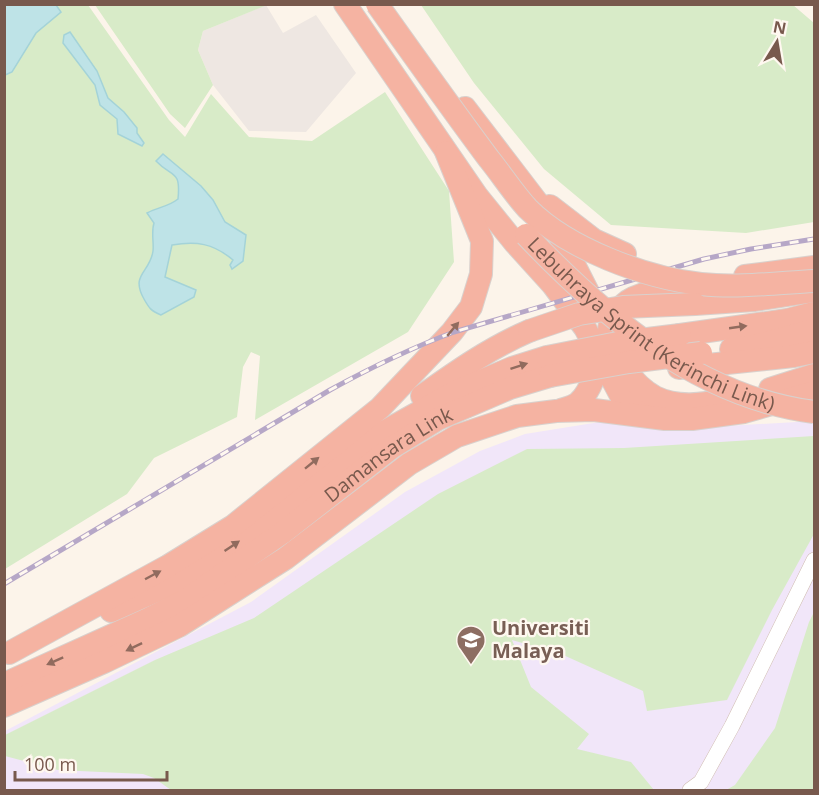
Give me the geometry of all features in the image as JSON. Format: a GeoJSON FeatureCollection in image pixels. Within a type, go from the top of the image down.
{"type":"FeatureCollection","features":[{"type":"Feature","properties":{"kind":"highway"},"geometry":{"type":"LineString","coordinates":[[345,4],[477,196],[553,285],[585,328],[621,396],[639,409],[653,414],[692,419]]}},
{"type":"Feature","properties":{"kind":"highway","name":"Lebuhraya Sprint (Kerinchi Link)"},"geometry":{"type":"LineString","coordinates":[[358,4],[484,182],[526,235],[566,277],[655,349],[697,375],[736,391],[792,409],[814,412]]}},
{"type":"Feature","properties":{"kind":"highway","name":"Lebuhraya Sprint (Kerinchi Link)"},"geometry":{"type":"LineString","coordinates":[[377,4],[472,137],[528,209],[556,231],[622,264],[661,277],[702,284],[748,285],[814,279]]}},
{"type":"Feature","properties":{"kind":"highway"},"geometry":{"type":"LineString","coordinates":[[390,4],[469,114],[553,223],[595,306],[600,359],[589,389],[578,404],[555,411]]}},
{"type":"Feature","properties":{"kind":"highway"},"geometry":{"type":"LineString","coordinates":[[7,654],[168,566],[233,526],[380,408],[452,332],[471,307],[481,274],[482,241],[446,152]]}},
{"type":"Feature","properties":{"kind":"highway"},"geometry":{"type":"LineString","coordinates":[[526,186],[586,235],[611,249],[647,263],[719,277],[814,267]]}},
{"type":"Feature","properties":{"kind":"highway"},"geometry":{"type":"LineString","coordinates":[[515,243],[530,253],[541,253],[552,241],[553,223]]}},
{"type":"Feature","properties":{"kind":"highway"},"geometry":{"type":"LineString","coordinates":[[814,279],[650,292],[630,300],[616,311],[609,330],[612,345],[629,376],[641,388],[657,398],[682,404],[710,403],[814,375]]}},
{"type":"Feature","properties":{"kind":"highway"},"geometry":{"type":"LineString","coordinates":[[373,438],[405,409],[471,361],[501,343],[579,314],[623,307],[755,300],[814,291]]}},
{"type":"Feature","properties":{"kind":"highway","name":"Damansara Link"},"geometry":{"type":"LineString","coordinates":[[4,684],[146,620],[184,600],[282,533],[391,448],[438,419],[472,403],[553,374],[623,342],[787,320],[814,313]]}},
{"type":"Feature","properties":{"kind":"highway","name":"Damansara Link"},"geometry":{"type":"LineString","coordinates":[[7,654],[183,579],[268,522],[373,438],[455,392],[512,368],[553,374],[754,346],[814,330]]}},
{"type":"Feature","properties":{"kind":"highway"},"geometry":{"type":"LineString","coordinates":[[184,600],[215,588],[265,559],[422,445],[468,421],[506,405],[553,374],[676,369],[814,352]]}},
{"type":"Feature","properties":{"kind":"highway"},"geometry":{"type":"LineString","coordinates":[[4,706],[179,626],[315,538],[409,464],[457,436],[517,416],[555,411],[594,410],[664,419],[692,419],[744,412],[814,392]]}},
{"type":"Feature","properties":{"kind":"highway"},"geometry":{"type":"LineString","coordinates":[[268,568],[309,528]]}},
{"type":"Feature","properties":{"kind":"street"},"geometry":{"type":"LineString","coordinates":[[690,790],[701,782],[732,726],[814,560]]}},
{"type":"Feature","properties":{"kind":"shaded area"},"geometry":{"type":"Polygon","coordinates":[[[266,5],[283,33],[316,15],[356,73],[306,132],[249,131],[213,85],[198,50],[203,31],[266,5]]]}},
{"type":"Feature","properties":{"kind":"shaded area","name":"Universiti Malaya"},"geometry":{"type":"Polygon","coordinates":[[[606,421],[725,426],[814,421],[814,790],[5,790],[5,731],[251,602],[405,492],[480,451],[525,434],[606,421]]]}},
{"type":"Feature","properties":{"kind":"green space"},"geometry":{"type":"Polygon","coordinates":[[[5,5],[88,5],[169,120],[185,137],[211,94],[249,137],[312,141],[385,92],[449,191],[454,262],[408,332],[255,420],[260,356],[251,352],[243,367],[237,417],[154,458],[127,494],[5,569],[5,5]]]}},
{"type":"Feature","properties":{"kind":"green space"},"geometry":{"type":"Polygon","coordinates":[[[95,5],[267,5],[203,31],[198,50],[213,85],[185,128],[170,114],[95,5]]]}},
{"type":"Feature","properties":{"kind":"green space"},"geometry":{"type":"Polygon","coordinates":[[[421,5],[793,5],[814,23],[814,222],[746,233],[611,225],[544,169],[474,83],[421,5]]]}},
{"type":"Feature","properties":{"kind":"green space","name":"Universiti Malaya"},"geometry":{"type":"Polygon","coordinates":[[[814,436],[814,534],[772,610],[727,700],[647,711],[643,691],[561,654],[512,640],[531,687],[589,734],[577,749],[631,762],[654,790],[171,790],[154,778],[143,774],[58,770],[5,756],[5,735],[155,660],[254,618],[438,494],[527,449],[624,448],[814,436]]]}},
{"type":"Feature","properties":{"kind":"green space"},"geometry":{"type":"Polygon","coordinates":[[[814,612],[814,790],[726,790],[735,785],[775,728],[814,612]]]}},
{"type":"Feature","properties":{"kind":"water"},"geometry":{"type":"Polygon","coordinates":[[[5,4],[56,5],[61,12],[36,33],[12,72],[5,75],[5,4]]]}},
{"type":"Feature","properties":{"kind":"water"},"geometry":{"type":"Polygon","coordinates":[[[70,32],[97,71],[108,98],[137,128],[137,133],[144,143],[142,146],[118,134],[117,119],[100,105],[95,85],[63,43],[64,35],[70,32]]]}},
{"type":"Feature","properties":{"kind":"water"},"geometry":{"type":"Polygon","coordinates":[[[163,154],[201,186],[213,200],[225,222],[246,235],[243,261],[232,269],[230,265],[233,260],[211,247],[189,243],[172,245],[165,277],[196,290],[194,297],[161,315],[147,305],[139,284],[153,251],[154,223],[147,213],[178,199],[177,178],[156,161],[163,154]]]}},
{"type":"Feature","properties":{"kind":"railway"},"geometry":{"type":"LineString","coordinates":[[4,584],[330,390],[422,345],[454,332],[704,259],[814,239]]}},
{"type":"Feature","properties":{"kind":"place","name":"Universiti Malaya"},"geometry":{"type":"Point","coordinates":[471,666]}}]}
